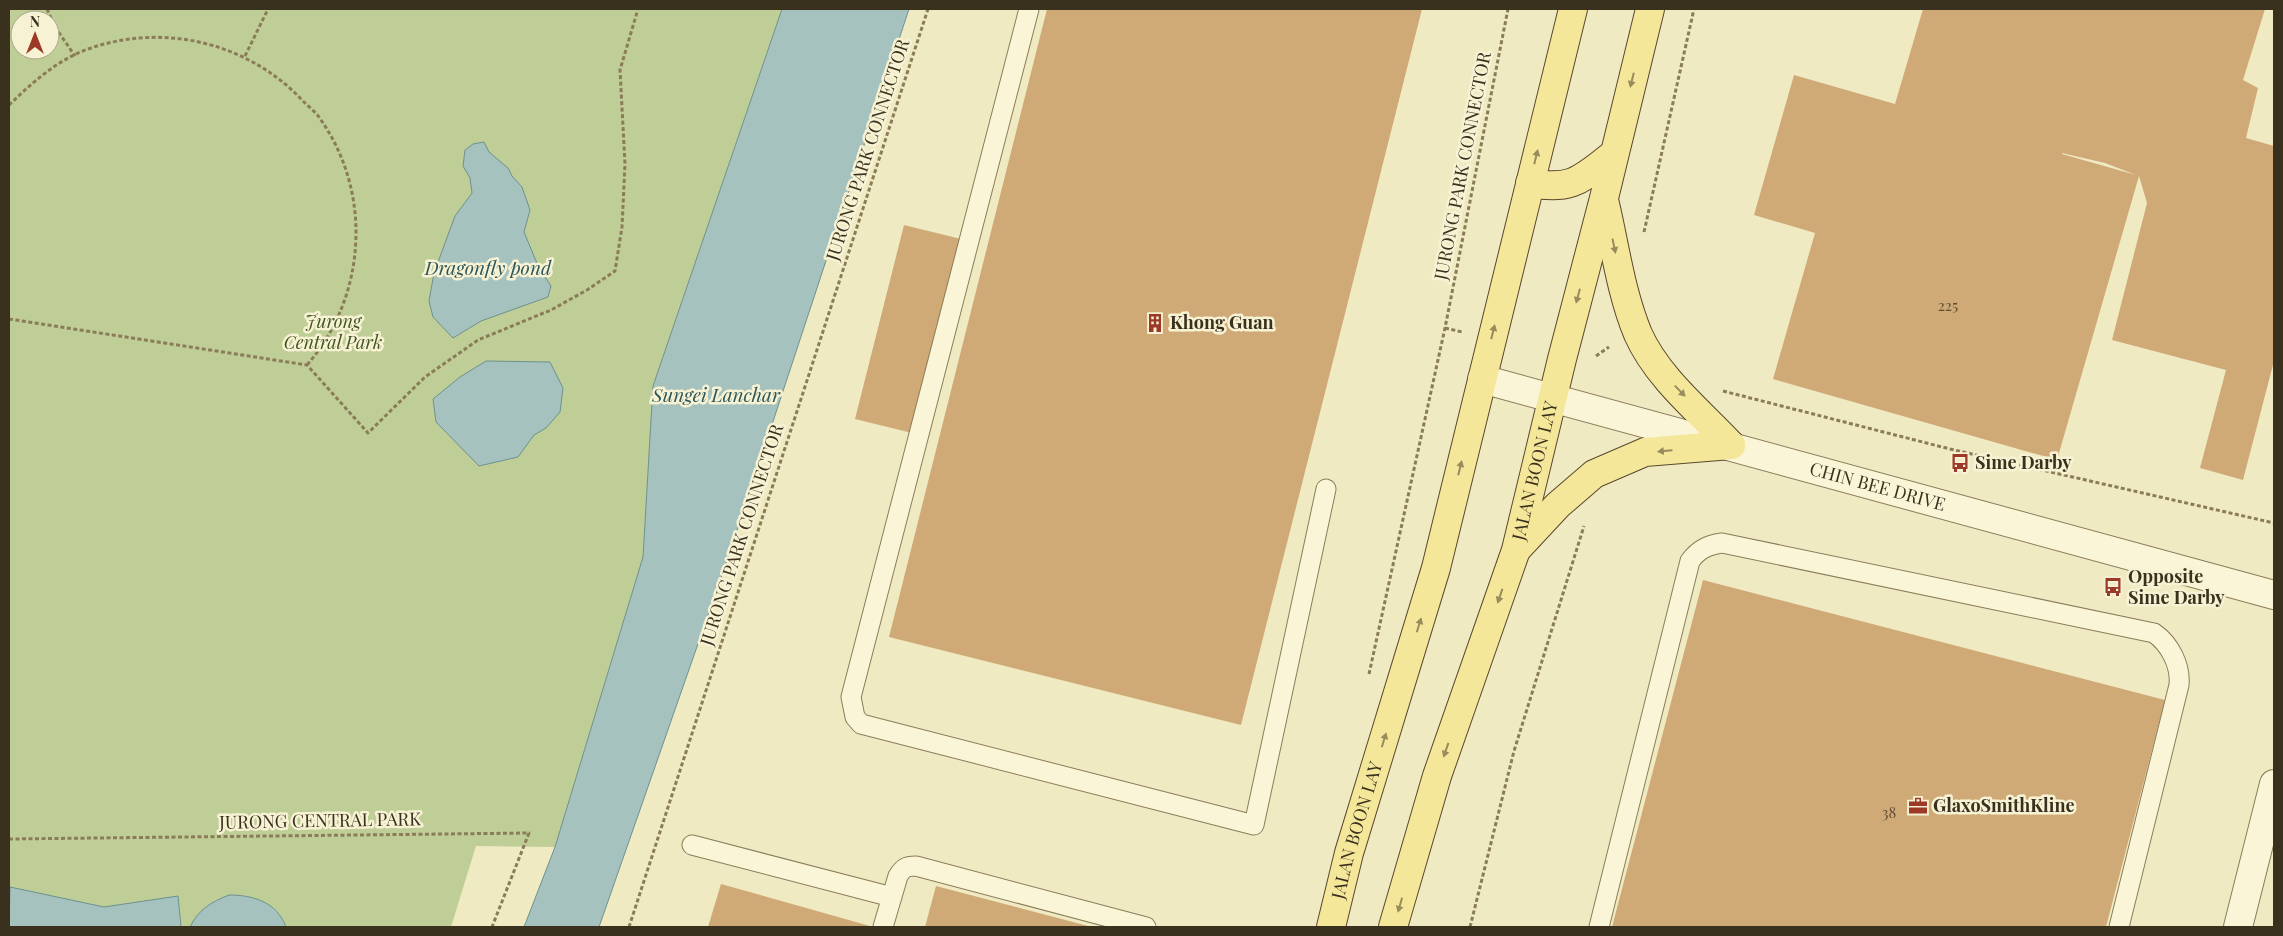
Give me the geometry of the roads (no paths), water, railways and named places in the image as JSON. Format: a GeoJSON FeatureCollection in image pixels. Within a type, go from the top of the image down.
{"type":"FeatureCollection","features":[{"type":"Feature","properties":{"kind":"main road","name":"JALAN BOON LAY"},"geometry":{"type":"LineString","coordinates":[[1331,927],[1350,853],[1436,568],[1573,9]]}},
{"type":"Feature","properties":{"kind":"main road","name":"JALAN BOON LAY"},"geometry":{"type":"LineString","coordinates":[[1393,927],[1437,776],[1516,550],[1552,398],[1604,198],[1650,9]]}},
{"type":"Feature","properties":{"kind":"main road"},"geometry":{"type":"LineString","coordinates":[[1530,183],[1562,186],[1581,179],[1614,154]]}},
{"type":"Feature","properties":{"kind":"main road"},"geometry":{"type":"LineString","coordinates":[[1604,198],[1621,278],[1639,334],[1668,379],[1731,445]]}},
{"type":"Feature","properties":{"kind":"main road"},"geometry":{"type":"LineString","coordinates":[[1516,550],[1558,505],[1594,474],[1645,452],[1731,445]]}},
{"type":"Feature","properties":{"kind":"street","name":"CHIN BEE DRIVE"},"geometry":{"type":"LineString","coordinates":[[1482,379],[1731,445],[2274,595]]}},
{"type":"Feature","properties":{"kind":"street"},"geometry":{"type":"LineString","coordinates":[[2238,927],[2274,784]]}},
{"type":"Feature","properties":{"kind":"lane"},"geometry":{"type":"LineString","coordinates":[[1029,9],[851,697],[855,717],[861,724],[1254,825],[1326,489]]}},
{"type":"Feature","properties":{"kind":"lane"},"geometry":{"type":"LineString","coordinates":[[1599,927],[1690,561],[1696,552],[1708,545],[1722,543],[2154,633],[2160,637],[2178,665],[2180,672],[2179,684],[2119,927]]}},
{"type":"Feature","properties":{"kind":"lane"},"geometry":{"type":"LineString","coordinates":[[692,846],[892,897]]}},
{"type":"Feature","properties":{"kind":"lane"},"geometry":{"type":"LineString","coordinates":[[883,927],[903,869],[908,866],[916,866],[1146,927]]}},
{"type":"Feature","properties":{"kind":"water","name":"Sungei Lanchar"},"geometry":{"type":"Polygon","coordinates":[[[782,9],[909,9],[728,558],[599,927],[524,927],[555,847],[643,557],[653,386],[782,9]]]}},
{"type":"Feature","properties":{"kind":"water","name":"Dragonfly pond"},"geometry":{"type":"Polygon","coordinates":[[[484,142],[489,152],[508,168],[512,176],[522,187],[530,210],[524,232],[539,268],[551,286],[548,297],[481,321],[453,338],[433,317],[429,301],[434,273],[455,216],[472,193],[470,178],[463,166],[465,150],[473,144],[484,142]]]}},
{"type":"Feature","properties":{"kind":"water"},"geometry":{"type":"Polygon","coordinates":[[[486,361],[550,362],[563,388],[560,412],[546,428],[534,435],[518,457],[479,466],[436,422],[433,399],[460,377],[486,361]]]}},
{"type":"Feature","properties":{"kind":"water"},"geometry":{"type":"Polygon","coordinates":[[[10,887],[104,907],[178,896],[181,927],[9,927],[10,887]]]}},
{"type":"Feature","properties":{"kind":"water"},"geometry":{"type":"Polygon","coordinates":[[[229,895],[247,896],[263,902],[277,911],[286,927],[190,927],[206,907],[229,895]]]}},
{"type":"Feature","properties":{"kind":"place","name":"Khong Guan"},"geometry":{"type":"Point","coordinates":[1155,323]}},
{"type":"Feature","properties":{"kind":"place","name":"Sime Darby"},"geometry":{"type":"Point","coordinates":[1960,463]}},
{"type":"Feature","properties":{"kind":"place","name":"Opposite Sime Darby"},"geometry":{"type":"Point","coordinates":[2113,587]}},
{"type":"Feature","properties":{"kind":"place","name":"GlaxoSmithKline"},"geometry":{"type":"Point","coordinates":[1918,806]}},
{"type":"Feature","properties":{"kind":"park label","name":"Jurong Central Park"},"geometry":{"type":"Point","coordinates":[333,332]}}]}
